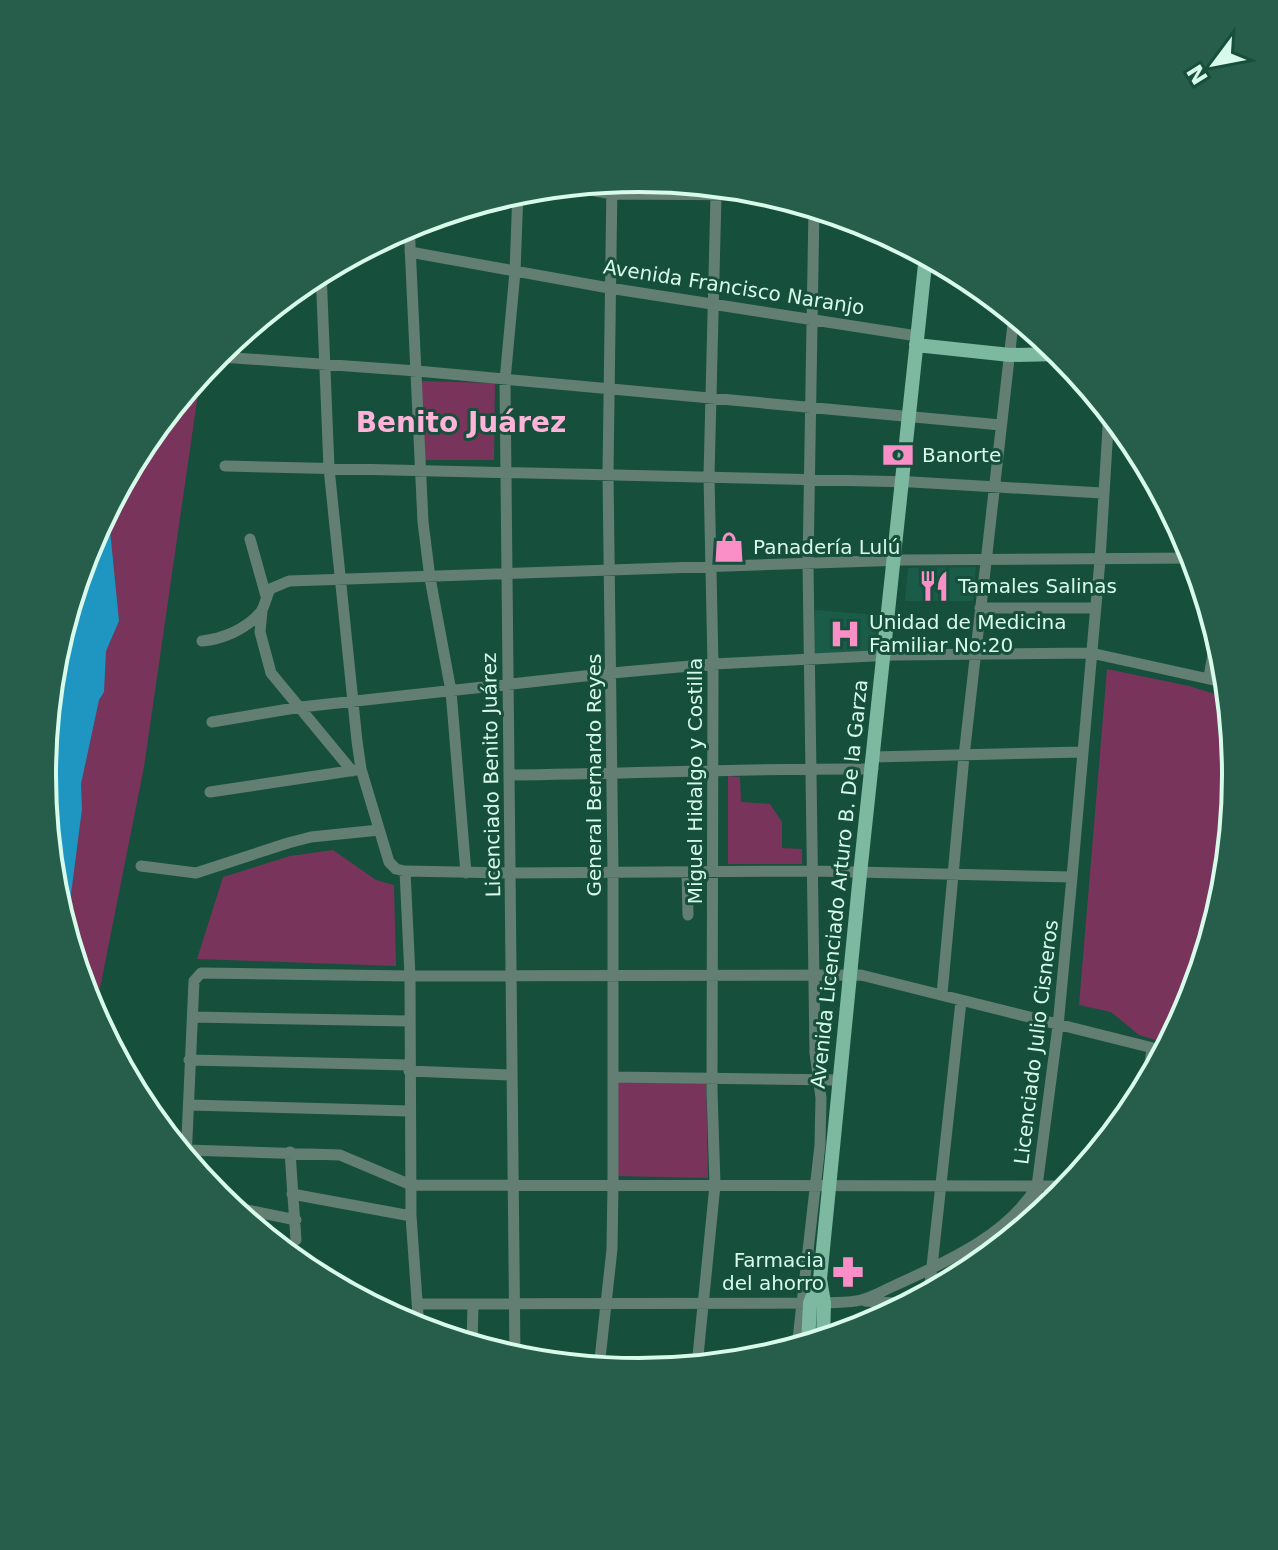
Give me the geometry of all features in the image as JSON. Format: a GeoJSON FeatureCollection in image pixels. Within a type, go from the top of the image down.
{"type":"FeatureCollection","features":[{"type":"Feature","properties":{"kind":"main road","name":"Avenida Licenciado Arturo B. De la Garza"},"geometry":{"type":"LineString","coordinates":[[809,1332],[812,1303],[820,1279],[822,1185],[839,1080],[925,267]]}},
{"type":"Feature","properties":{"kind":"main road","name":"Avenida Francisco Naranjo"},"geometry":{"type":"LineString","coordinates":[[916,340],[1040,353]]}},
{"type":"Feature","properties":{"kind":"main road","name":"Avenida Francisco Naranjo"},"geometry":{"type":"LineString","coordinates":[[1011,351],[1035,348]]}},
{"type":"Feature","properties":{"kind":"main road","name":"Avenida Licenciado Arturo B. De la Garza"},"geometry":{"type":"LineString","coordinates":[[812,1303],[820,1329]]}},
{"type":"Feature","properties":{"kind":"street"},"geometry":{"type":"LineString","coordinates":[[606,193],[694,195]]}},
{"type":"Feature","properties":{"kind":"street","name":"General Bernardo Reyes"},"geometry":{"type":"LineString","coordinates":[[600,1357],[612,1249],[613,1185],[612,673],[608,473],[612,194]]}},
{"type":"Feature","properties":{"kind":"street","name":"Miguel Hidalgo y Costilla"},"geometry":{"type":"LineString","coordinates":[[698,1355],[715,1185],[713,664],[709,476],[716,197]]}},
{"type":"Feature","properties":{"kind":"street","name":"Licenciado Benito Juárez"},"geometry":{"type":"LineString","coordinates":[[515,1345],[505,380],[517,205]]}},
{"type":"Feature","properties":{"kind":"street"},"geometry":{"type":"LineString","coordinates":[[802,1334],[812,1303],[822,1185],[819,1078],[815,1053],[808,564],[814,219]]}},
{"type":"Feature","properties":{"kind":"street"},"geometry":{"type":"LineString","coordinates":[[410,239],[420,470],[430,578],[451,691],[466,873]]}},
{"type":"Feature","properties":{"kind":"street","name":"Avenida Francisco Naranjo"},"geometry":{"type":"LineString","coordinates":[[410,252],[916,340]]}},
{"type":"Feature","properties":{"kind":"street"},"geometry":{"type":"LineString","coordinates":[[322,286],[329,468],[356,770],[392,867],[405,871],[466,873],[814,871],[1072,877]]}},
{"type":"Feature","properties":{"kind":"street"},"geometry":{"type":"LineString","coordinates":[[942,994],[964,756],[1013,328]]}},
{"type":"Feature","properties":{"kind":"street"},"geometry":{"type":"LineString","coordinates":[[233,358],[417,371],[1001,425]]}},
{"type":"Feature","properties":{"kind":"street","name":"Licenciado Julio Cisneros"},"geometry":{"type":"LineString","coordinates":[[417,1304],[860,1301],[931,1269],[1017,1213],[1037,1186],[1058,1026],[1100,560],[1108,428]]}},
{"type":"Feature","properties":{"kind":"street"},"geometry":{"type":"LineString","coordinates":[[225,466],[709,476],[995,485],[1102,493]]}},
{"type":"Feature","properties":{"kind":"street"},"geometry":{"type":"LineString","coordinates":[[250,539],[266,596]]}},
{"type":"Feature","properties":{"kind":"street"},"geometry":{"type":"LineString","coordinates":[[356,770],[271,673],[260,632],[266,596],[278,584],[341,579],[892,560],[1180,558]]}},
{"type":"Feature","properties":{"kind":"street"},"geometry":{"type":"LineString","coordinates":[[980,608],[1094,608]]}},
{"type":"Feature","properties":{"kind":"street"},"geometry":{"type":"LineString","coordinates":[[202,641],[228,635],[262,611]]}},
{"type":"Feature","properties":{"kind":"street"},"geometry":{"type":"LineString","coordinates":[[212,722],[301,707],[612,673],[811,659],[1091,653],[1214,679]]}},
{"type":"Feature","properties":{"kind":"street"},"geometry":{"type":"LineString","coordinates":[[1209,677],[1211,663]]}},
{"type":"Feature","properties":{"kind":"street"},"geometry":{"type":"LineString","coordinates":[[510,775],[813,769],[964,756],[1082,752]]}},
{"type":"Feature","properties":{"kind":"street"},"geometry":{"type":"LineString","coordinates":[[210,792],[356,770]]}},
{"type":"Feature","properties":{"kind":"street"},"geometry":{"type":"LineString","coordinates":[[141,866],[196,873],[311,837],[379,830]]}},
{"type":"Feature","properties":{"kind":"street"},"geometry":{"type":"LineString","coordinates":[[405,871],[410,976],[411,1216],[416,1314]]}},
{"type":"Feature","properties":{"kind":"street"},"geometry":{"type":"LineString","coordinates":[[687,872],[688,915]]}},
{"type":"Feature","properties":{"kind":"street"},"geometry":{"type":"LineString","coordinates":[[187,1142],[194,981],[201,973],[850,975],[942,994],[1152,1048],[1151,1053]]}},
{"type":"Feature","properties":{"kind":"street"},"geometry":{"type":"LineString","coordinates":[[930,1280],[961,1001]]}},
{"type":"Feature","properties":{"kind":"street"},"geometry":{"type":"LineString","coordinates":[[193,1017],[409,1021]]}},
{"type":"Feature","properties":{"kind":"street"},"geometry":{"type":"LineString","coordinates":[[189,1060],[510,1075]]}},
{"type":"Feature","properties":{"kind":"street"},"geometry":{"type":"LineString","coordinates":[[613,1077],[839,1080]]}},
{"type":"Feature","properties":{"kind":"street"},"geometry":{"type":"LineString","coordinates":[[189,1105],[409,1111]]}},
{"type":"Feature","properties":{"kind":"street"},"geometry":{"type":"LineString","coordinates":[[197,1155],[290,1152],[347,1156],[411,1185],[1052,1186]]}},
{"type":"Feature","properties":{"kind":"street"},"geometry":{"type":"LineString","coordinates":[[290,1152],[296,1240]]}},
{"type":"Feature","properties":{"kind":"street"},"geometry":{"type":"LineString","coordinates":[[1036,1201],[1037,1186]]}},
{"type":"Feature","properties":{"kind":"street"},"geometry":{"type":"LineString","coordinates":[[292,1194],[411,1216]]}},
{"type":"Feature","properties":{"kind":"street"},"geometry":{"type":"LineString","coordinates":[[253,1211],[296,1220]]}},
{"type":"Feature","properties":{"kind":"street"},"geometry":{"type":"LineString","coordinates":[[860,1301],[887,1303]]}},
{"type":"Feature","properties":{"kind":"street"},"geometry":{"type":"LineString","coordinates":[[472,1333],[473,1304]]}},
{"type":"Feature","properties":{"kind":"shaded area"},"geometry":{"type":"Polygon","coordinates":[[[420,381],[495,383],[494,460],[421,460],[420,381]]]}},
{"type":"Feature","properties":{"kind":"shaded area"},"geometry":{"type":"Polygon","coordinates":[[[198,395],[144,767],[99,994],[67,889],[57,813],[57,737],[67,661],[87,588],[116,517],[154,451],[198,395]]]}},
{"type":"Feature","properties":{"kind":"shaded area"},"geometry":{"type":"Polygon","coordinates":[[[976,567],[973,601],[905,601],[908,568],[976,567]]]}},
{"type":"Feature","properties":{"kind":"shaded area","name":"Unidad de Medicina Familiar No:20"},"geometry":{"type":"Polygon","coordinates":[[[815,610],[878,615],[874,653],[814,654],[815,610]]]}},
{"type":"Feature","properties":{"kind":"shaded area"},"geometry":{"type":"Polygon","coordinates":[[[1107,669],[1216,694],[1222,775],[1217,851],[1202,926],[1178,998],[1158,1041],[1139,1035],[1111,1012],[1079,1005],[1107,669]]]}},
{"type":"Feature","properties":{"kind":"shaded area"},"geometry":{"type":"Polygon","coordinates":[[[728,776],[740,777],[741,802],[770,804],[782,822],[782,848],[802,849],[802,864],[728,864],[728,776]]]}},
{"type":"Feature","properties":{"kind":"shaded area"},"geometry":{"type":"Polygon","coordinates":[[[333,850],[376,880],[394,885],[396,966],[197,959],[223,877],[290,856],[333,850]]]}},
{"type":"Feature","properties":{"kind":"shaded area"},"geometry":{"type":"Polygon","coordinates":[[[706,1080],[708,1178],[615,1176],[618,1081],[706,1080]]]}},
{"type":"Feature","properties":{"kind":"water"},"geometry":{"type":"Polygon","coordinates":[[[110,530],[119,621],[106,651],[104,692],[99,700],[81,784],[82,809],[70,902],[57,813],[57,737],[61,699],[76,624],[110,530]]]}},
{"type":"Feature","properties":{"kind":"place","name":"Banorte"},"geometry":{"type":"Point","coordinates":[898,455]}},
{"type":"Feature","properties":{"kind":"place","name":"Panadería Lulú"},"geometry":{"type":"Point","coordinates":[729,547]}},
{"type":"Feature","properties":{"kind":"place","name":"Tamales Salinas"},"geometry":{"type":"Point","coordinates":[934,586]}},
{"type":"Feature","properties":{"kind":"place","name":"Unidad de Medicina Familiar No:20"},"geometry":{"type":"Point","coordinates":[845,634]}},
{"type":"Feature","properties":{"kind":"place","name":"Farmacia del ahorro"},"geometry":{"type":"Point","coordinates":[848,1272]}},
{"type":"Feature","properties":{"kind":"district","name":"Benito Juárez"},"geometry":{"type":"Point","coordinates":[461,422]}}]}
